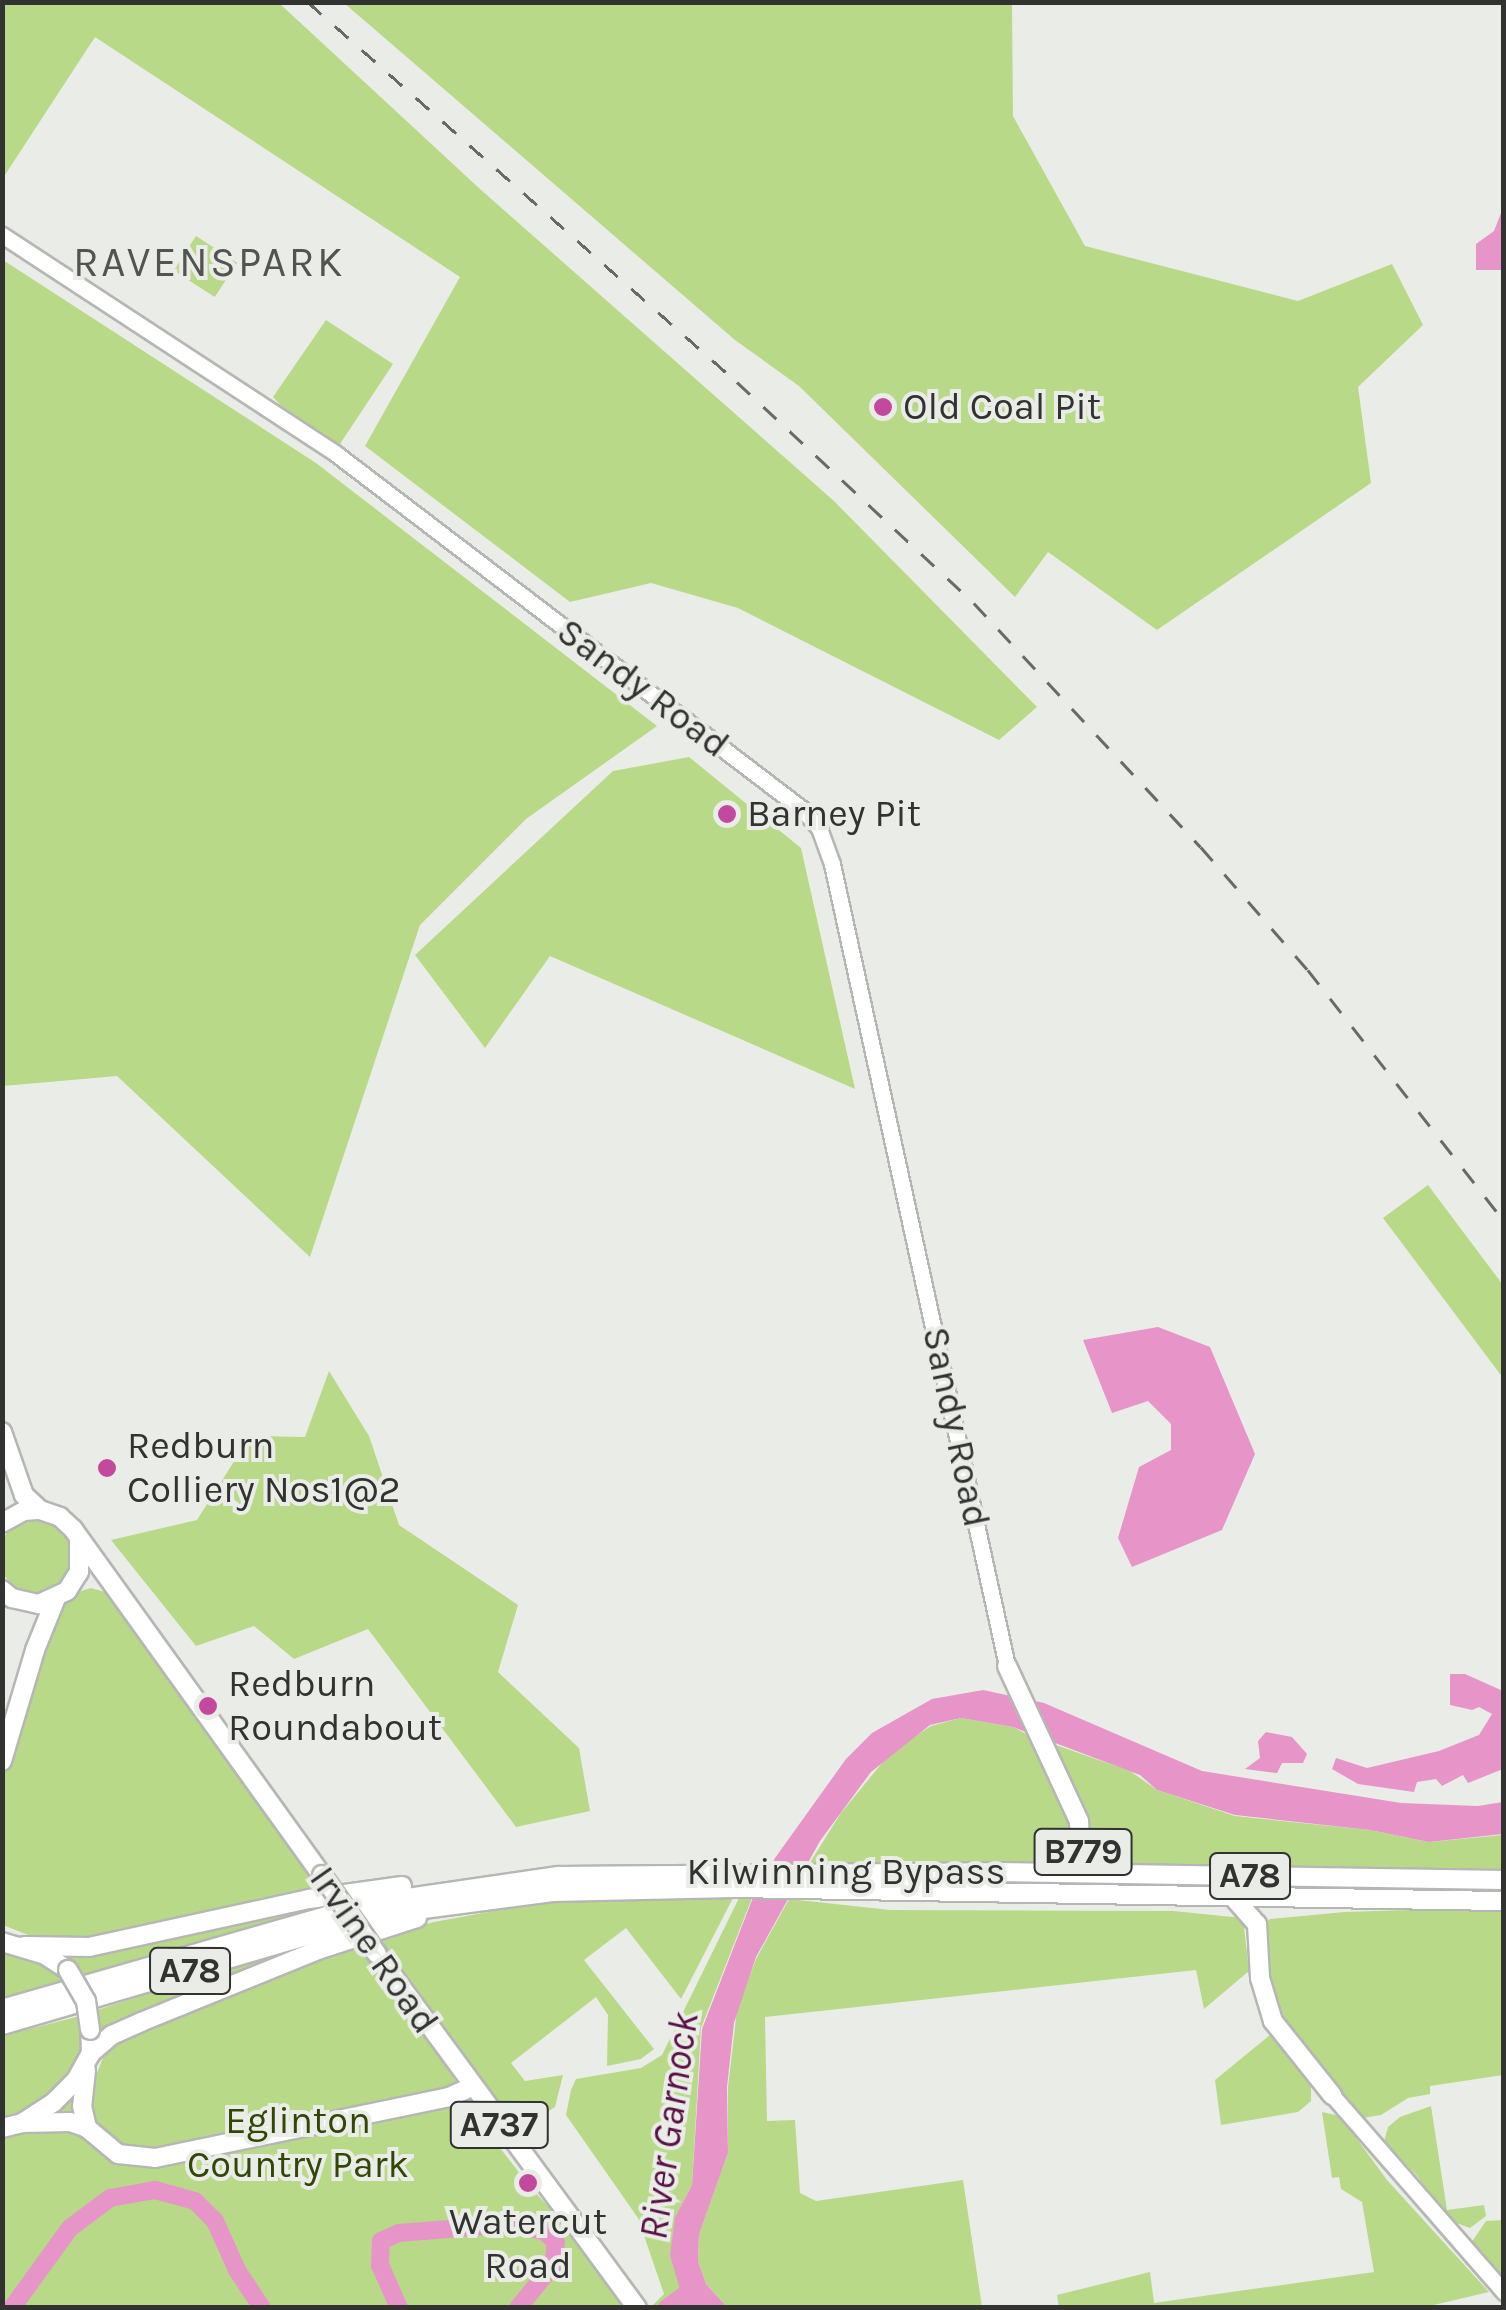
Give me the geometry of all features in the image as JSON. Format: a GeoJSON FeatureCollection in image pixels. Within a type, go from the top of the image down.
{"type":"FeatureCollection","features":[{"type":"Feature","properties":{"kind":"main road","name":"Sandy Road"},"geometry":{"type":"LineString","coordinates":[[2,235],[335,453],[802,808],[819,828],[832,864],[1007,1666]]}},
{"type":"Feature","properties":{"kind":"main road","name":"A737"},"geometry":{"type":"LineString","coordinates":[[2,1432],[24,1495],[40,1510],[60,1517],[80,1539]]}},
{"type":"Feature","properties":{"kind":"main road"},"geometry":{"type":"LineString","coordinates":[[2,1522],[14,1469]]}},
{"type":"Feature","properties":{"kind":"main road"},"geometry":{"type":"LineString","coordinates":[[2,1522],[40,1510]]}},
{"type":"Feature","properties":{"kind":"main road"},"geometry":{"type":"LineString","coordinates":[[72,1586],[81,1560],[80,1539]]}},
{"type":"Feature","properties":{"kind":"main road","name":"Irvine Road"},"geometry":{"type":"LineString","coordinates":[[80,1539],[467,2080],[631,2300]]}},
{"type":"Feature","properties":{"kind":"main road"},"geometry":{"type":"LineString","coordinates":[[7,1594],[39,1604],[72,1586],[99,1582],[118,1588]]}},
{"type":"Feature","properties":{"kind":"main road"},"geometry":{"type":"LineString","coordinates":[[7,1594],[33,1630],[35,1650]]}},
{"type":"Feature","properties":{"kind":"main road"},"geometry":{"type":"LineString","coordinates":[[2,1761],[35,1650],[56,1598]]}},
{"type":"Feature","properties":{"kind":"main road","name":"B779"},"geometry":{"type":"LineString","coordinates":[[996,1872],[1071,1865],[1081,1856],[1080,1820],[1007,1666]]}},
{"type":"Feature","properties":{"kind":"main road","name":"Kilwinning Bypass"},"geometry":{"type":"LineString","coordinates":[[833,1882],[996,1872],[1504,1880]]}},
{"type":"Feature","properties":{"kind":"main road"},"geometry":{"type":"LineString","coordinates":[[10,1942],[78,1949],[309,1900],[459,1878],[518,1880]]}},
{"type":"Feature","properties":{"kind":"main road","name":"Kilwinning Bypass"},"geometry":{"type":"LineString","coordinates":[[375,1909],[518,1880],[833,1882],[1288,1900],[1504,1901]]}},
{"type":"Feature","properties":{"kind":"main road","name":"Kilwinning Bypass"},"geometry":{"type":"LineString","coordinates":[[375,1909],[736,1880]]}},
{"type":"Feature","properties":{"kind":"main road"},"geometry":{"type":"LineString","coordinates":[[1234,1898],[1256,1924],[1260,1978],[1267,2006],[1282,2035],[1504,2292]]}},
{"type":"Feature","properties":{"kind":"main road"},"geometry":{"type":"LineString","coordinates":[[22,2123],[54,2102],[112,2036],[306,1955],[480,1900]]}},
{"type":"Feature","properties":{"kind":"main road"},"geometry":{"type":"LineString","coordinates":[[1256,1924],[1268,1910],[1288,1900]]}},
{"type":"Feature","properties":{"kind":"main road","name":"A78"},"geometry":{"type":"LineString","coordinates":[[2,2009],[375,1909]]}},
{"type":"Feature","properties":{"kind":"main road","name":"A78"},"geometry":{"type":"LineString","coordinates":[[2,2025],[375,1909]]}},
{"type":"Feature","properties":{"kind":"main road"},"geometry":{"type":"LineString","coordinates":[[10,1942],[68,1970],[86,2002],[89,2059],[82,2106],[96,2138]]}},
{"type":"Feature","properties":{"kind":"main road"},"geometry":{"type":"LineString","coordinates":[[449,2097],[467,2080]]}},
{"type":"Feature","properties":{"kind":"main road"},"geometry":{"type":"LineString","coordinates":[[422,2100],[467,2080]]}},
{"type":"Feature","properties":{"kind":"main road"},"geometry":{"type":"LineString","coordinates":[[2,2128],[56,2120],[130,2158],[155,2158],[449,2097],[478,2109],[533,2170]]}},
{"type":"Feature","properties":{"kind":"green space"},"geometry":{"type":"Polygon","coordinates":[[[3,2],[279,3],[480,189],[834,501],[1037,707],[999,740],[738,608],[651,583],[570,602],[365,446],[460,277],[95,37],[3,178],[3,2]]]}},
{"type":"Feature","properties":{"kind":"green space"},"geometry":{"type":"Polygon","coordinates":[[[344,3],[1012,3],[1013,116],[1085,246],[1298,301],[1392,264],[1423,325],[1358,387],[1371,483],[1157,630],[1048,552],[1015,597],[799,386],[735,340],[344,3]]]}},
{"type":"Feature","properties":{"kind":"green space"},"geometry":{"type":"Polygon","coordinates":[[[196,236],[237,263],[215,297],[174,270],[196,236]]]}},
{"type":"Feature","properties":{"kind":"green space"},"geometry":{"type":"Polygon","coordinates":[[[3,260],[316,463],[657,726],[526,819],[420,925],[310,1257],[117,1076],[3,1086],[3,260]]]}},
{"type":"Feature","properties":{"kind":"green space"},"geometry":{"type":"Polygon","coordinates":[[[326,320],[393,364],[338,447],[290,415],[273,397],[326,320]]]}},
{"type":"Feature","properties":{"kind":"green space"},"geometry":{"type":"Polygon","coordinates":[[[689,757],[801,848],[855,1089],[550,956],[485,1048],[415,955],[613,771],[689,757]]]}},
{"type":"Feature","properties":{"kind":"green space"},"geometry":{"type":"Polygon","coordinates":[[[1428,1185],[1503,1285],[1503,1378],[1383,1218],[1428,1185]]]}},
{"type":"Feature","properties":{"kind":"green space"},"geometry":{"type":"Polygon","coordinates":[[[329,1371],[369,1436],[399,1525],[518,1605],[498,1672],[579,1748],[590,1811],[516,1827],[368,1629],[294,1659],[254,1626],[196,1646],[111,1540],[197,1520],[250,1436],[305,1437],[329,1371]]]}},
{"type":"Feature","properties":{"kind":"green space"},"geometry":{"type":"Polygon","coordinates":[[[37,1518],[64,1529],[75,1556],[64,1583],[37,1594],[10,1583],[-1,1556],[10,1529],[37,1518]]]}},
{"type":"Feature","properties":{"kind":"green space"},"geometry":{"type":"Polygon","coordinates":[[[91,1588],[108,1593],[120,1605],[321,1890],[92,1942],[43,1941],[3,1925],[2,1782],[57,1611],[75,1593],[91,1588]]]}},
{"type":"Feature","properties":{"kind":"green space"},"geometry":{"type":"Polygon","coordinates":[[[961,1718],[1013,1727],[1034,1738],[1077,1828],[1077,1855],[1059,1863],[809,1864],[841,1813],[891,1752],[931,1726],[961,1718]]]}},
{"type":"Feature","properties":{"kind":"green space"},"geometry":{"type":"Polygon","coordinates":[[[1056,1745],[1130,1771],[1157,1790],[1235,1816],[1370,1830],[1429,1842],[1503,1835],[1503,1874],[1084,1866],[1091,1840],[1087,1814],[1056,1745]]]}},
{"type":"Feature","properties":{"kind":"green space"},"geometry":{"type":"Polygon","coordinates":[[[733,1898],[681,1999],[626,1928],[584,1960],[654,2049],[641,2059],[607,2066],[608,2015],[596,1997],[511,2063],[525,2081],[563,2075],[555,2107],[520,2129],[513,2128],[377,1938],[434,1922],[515,1907],[572,1901],[733,1898]]]}},
{"type":"Feature","properties":{"kind":"green space"},"geometry":{"type":"Polygon","coordinates":[[[739,1898],[752,1898],[701,2028],[692,2185],[675,2217],[685,2307],[651,2307],[664,2294],[638,2218],[566,2115],[571,2090],[576,2079],[641,2068],[662,2055],[739,1898]]]}},
{"type":"Feature","properties":{"kind":"green space"},"geometry":{"type":"Polygon","coordinates":[[[789,1899],[890,1910],[1173,1911],[1243,1918],[1249,1971],[1204,2009],[1196,1970],[765,2017],[767,2121],[795,2120],[800,2193],[816,2201],[963,2180],[982,2307],[727,2307],[706,2284],[698,2261],[699,2233],[728,2153],[728,2087],[737,2010],[756,1959],[789,1899]]]}},
{"type":"Feature","properties":{"kind":"green space"},"geometry":{"type":"Polygon","coordinates":[[[1503,1907],[1503,2075],[1430,2086],[1430,2094],[1408,2098],[1381,2115],[1363,2118],[1306,2051],[1270,1996],[1263,1925],[1270,1919],[1345,1912],[1503,1907]]]}},
{"type":"Feature","properties":{"kind":"green space"},"geometry":{"type":"Polygon","coordinates":[[[301,1909],[307,1912],[82,1978],[59,1955],[102,1954],[301,1909]]]}},
{"type":"Feature","properties":{"kind":"green space"},"geometry":{"type":"Polygon","coordinates":[[[326,1937],[327,1942],[97,2043],[97,2010],[326,1937]]]}},
{"type":"Feature","properties":{"kind":"green space","name":"Eglinton Country Park"},"geometry":{"type":"Polygon","coordinates":[[[357,1943],[443,2058],[473,2113],[531,2188],[571,2231],[628,2308],[3,2308],[3,2135],[48,2114],[76,2089],[93,2083],[106,2050],[120,2037],[357,1943]]]}},
{"type":"Feature","properties":{"kind":"green space"},"geometry":{"type":"Polygon","coordinates":[[[3,1951],[49,1967],[64,1982],[3,1998],[3,1951]]]}},
{"type":"Feature","properties":{"kind":"green space"},"geometry":{"type":"Polygon","coordinates":[[[80,2016],[83,2045],[68,2079],[37,2106],[3,2119],[2,2036],[80,2016]]]}},
{"type":"Feature","properties":{"kind":"green space"},"geometry":{"type":"Polygon","coordinates":[[[1270,2035],[1311,2084],[1311,2101],[1298,2112],[1221,2125],[1215,2080],[1270,2035]]]}},
{"type":"Feature","properties":{"kind":"green space"},"geometry":{"type":"Polygon","coordinates":[[[1431,2106],[1447,2210],[1484,2205],[1486,2216],[1470,2228],[1448,2220],[1418,2177],[1384,2142],[1388,2127],[1400,2117],[1431,2106]]]}},
{"type":"Feature","properties":{"kind":"green space"},"geometry":{"type":"Polygon","coordinates":[[[1322,2112],[1340,2116],[1387,2180],[1489,2292],[1421,2308],[1059,2307],[1057,2295],[1150,2272],[1154,2303],[1374,2272],[1362,2202],[1341,2189],[1339,2177],[1332,2178],[1322,2112]]]}},
{"type":"Feature","properties":{"kind":"green space"},"geometry":{"type":"Polygon","coordinates":[[[1503,2220],[1503,2283],[1471,2243],[1486,2221],[1503,2220]]]}},
{"type":"Feature","properties":{"kind":"shaded area"},"geometry":{"type":"Polygon","coordinates":[[[1503,208],[1503,270],[1476,270],[1476,244],[1494,231],[1503,208]]]}},
{"type":"Feature","properties":{"kind":"shaded area"},"geometry":{"type":"Polygon","coordinates":[[[1158,1327],[1210,1347],[1255,1454],[1222,1530],[1132,1567],[1118,1538],[1139,1467],[1171,1450],[1171,1424],[1148,1401],[1112,1413],[1083,1340],[1158,1327]]]}},
{"type":"Feature","properties":{"kind":"shaded area"},"geometry":{"type":"Polygon","coordinates":[[[1450,1674],[1465,1674],[1503,1691],[1503,1769],[1468,1783],[1463,1775],[1442,1786],[1436,1779],[1417,1782],[1414,1792],[1358,1784],[1332,1769],[1336,1758],[1367,1768],[1439,1751],[1479,1735],[1492,1714],[1479,1707],[1472,1710],[1450,1705],[1450,1674]]]}},
{"type":"Feature","properties":{"kind":"shaded area"},"geometry":{"type":"Polygon","coordinates":[[[983,1690],[1044,1703],[1202,1771],[1401,1803],[1478,1806],[1503,1802],[1503,1834],[1429,1842],[1370,1830],[1235,1815],[1157,1790],[1140,1775],[1013,1727],[961,1718],[930,1725],[871,1772],[820,1841],[756,1957],[734,2023],[727,2087],[728,2153],[699,2234],[698,2261],[706,2284],[727,2307],[685,2307],[670,2255],[675,2217],[692,2185],[702,2029],[754,1895],[775,1858],[846,1759],[872,1733],[932,1699],[983,1690]]]}},
{"type":"Feature","properties":{"kind":"shaded area"},"geometry":{"type":"Polygon","coordinates":[[[1266,1732],[1292,1737],[1307,1754],[1303,1763],[1282,1763],[1277,1773],[1245,1769],[1260,1758],[1258,1741],[1266,1732]]]}},
{"type":"Feature","properties":{"kind":"waterway"},"geometry":{"type":"LineString","coordinates":[[12,2308],[70,2228],[110,2198],[155,2190],[195,2201],[215,2221],[237,2270],[262,2308]]}},
{"type":"Feature","properties":{"kind":"waterway"},"geometry":{"type":"LineString","coordinates":[[399,2308],[380,2265],[381,2241],[399,2233],[510,2224],[544,2231],[556,2242],[553,2265],[518,2308]]}},
{"type":"Feature","properties":{"kind":"waterway"},"geometry":{"type":"LineString","coordinates":[[667,2308],[693,2289]]}},
{"type":"Feature","properties":{"kind":"railway"},"geometry":{"type":"LineString","coordinates":[[308,2],[737,382],[974,603],[1201,847],[1308,970],[1504,1221]]}},
{"type":"Feature","properties":{"kind":"place","name":"Old Coal Pit"},"geometry":{"type":"Point","coordinates":[883,407]}},
{"type":"Feature","properties":{"kind":"place","name":"Barney Pit"},"geometry":{"type":"Point","coordinates":[727,814]}},
{"type":"Feature","properties":{"kind":"place","name":"Redburn Colliery Nos1@2"},"geometry":{"type":"Point","coordinates":[107,1468]}},
{"type":"Feature","properties":{"kind":"place","name":"Redburn Roundabout"},"geometry":{"type":"Point","coordinates":[208,1706]}},
{"type":"Feature","properties":{"kind":"place","name":"Watercut Road"},"geometry":{"type":"Point","coordinates":[528,2183]}},
{"type":"Feature","properties":{"kind":"district","name":"RAVENSPARK"},"geometry":{"type":"Point","coordinates":[209,262]}},
{"type":"Feature","properties":{"kind":"water label","name":"River Garnock"},"geometry":{"type":"Point","coordinates":[669,2126]}}]}
